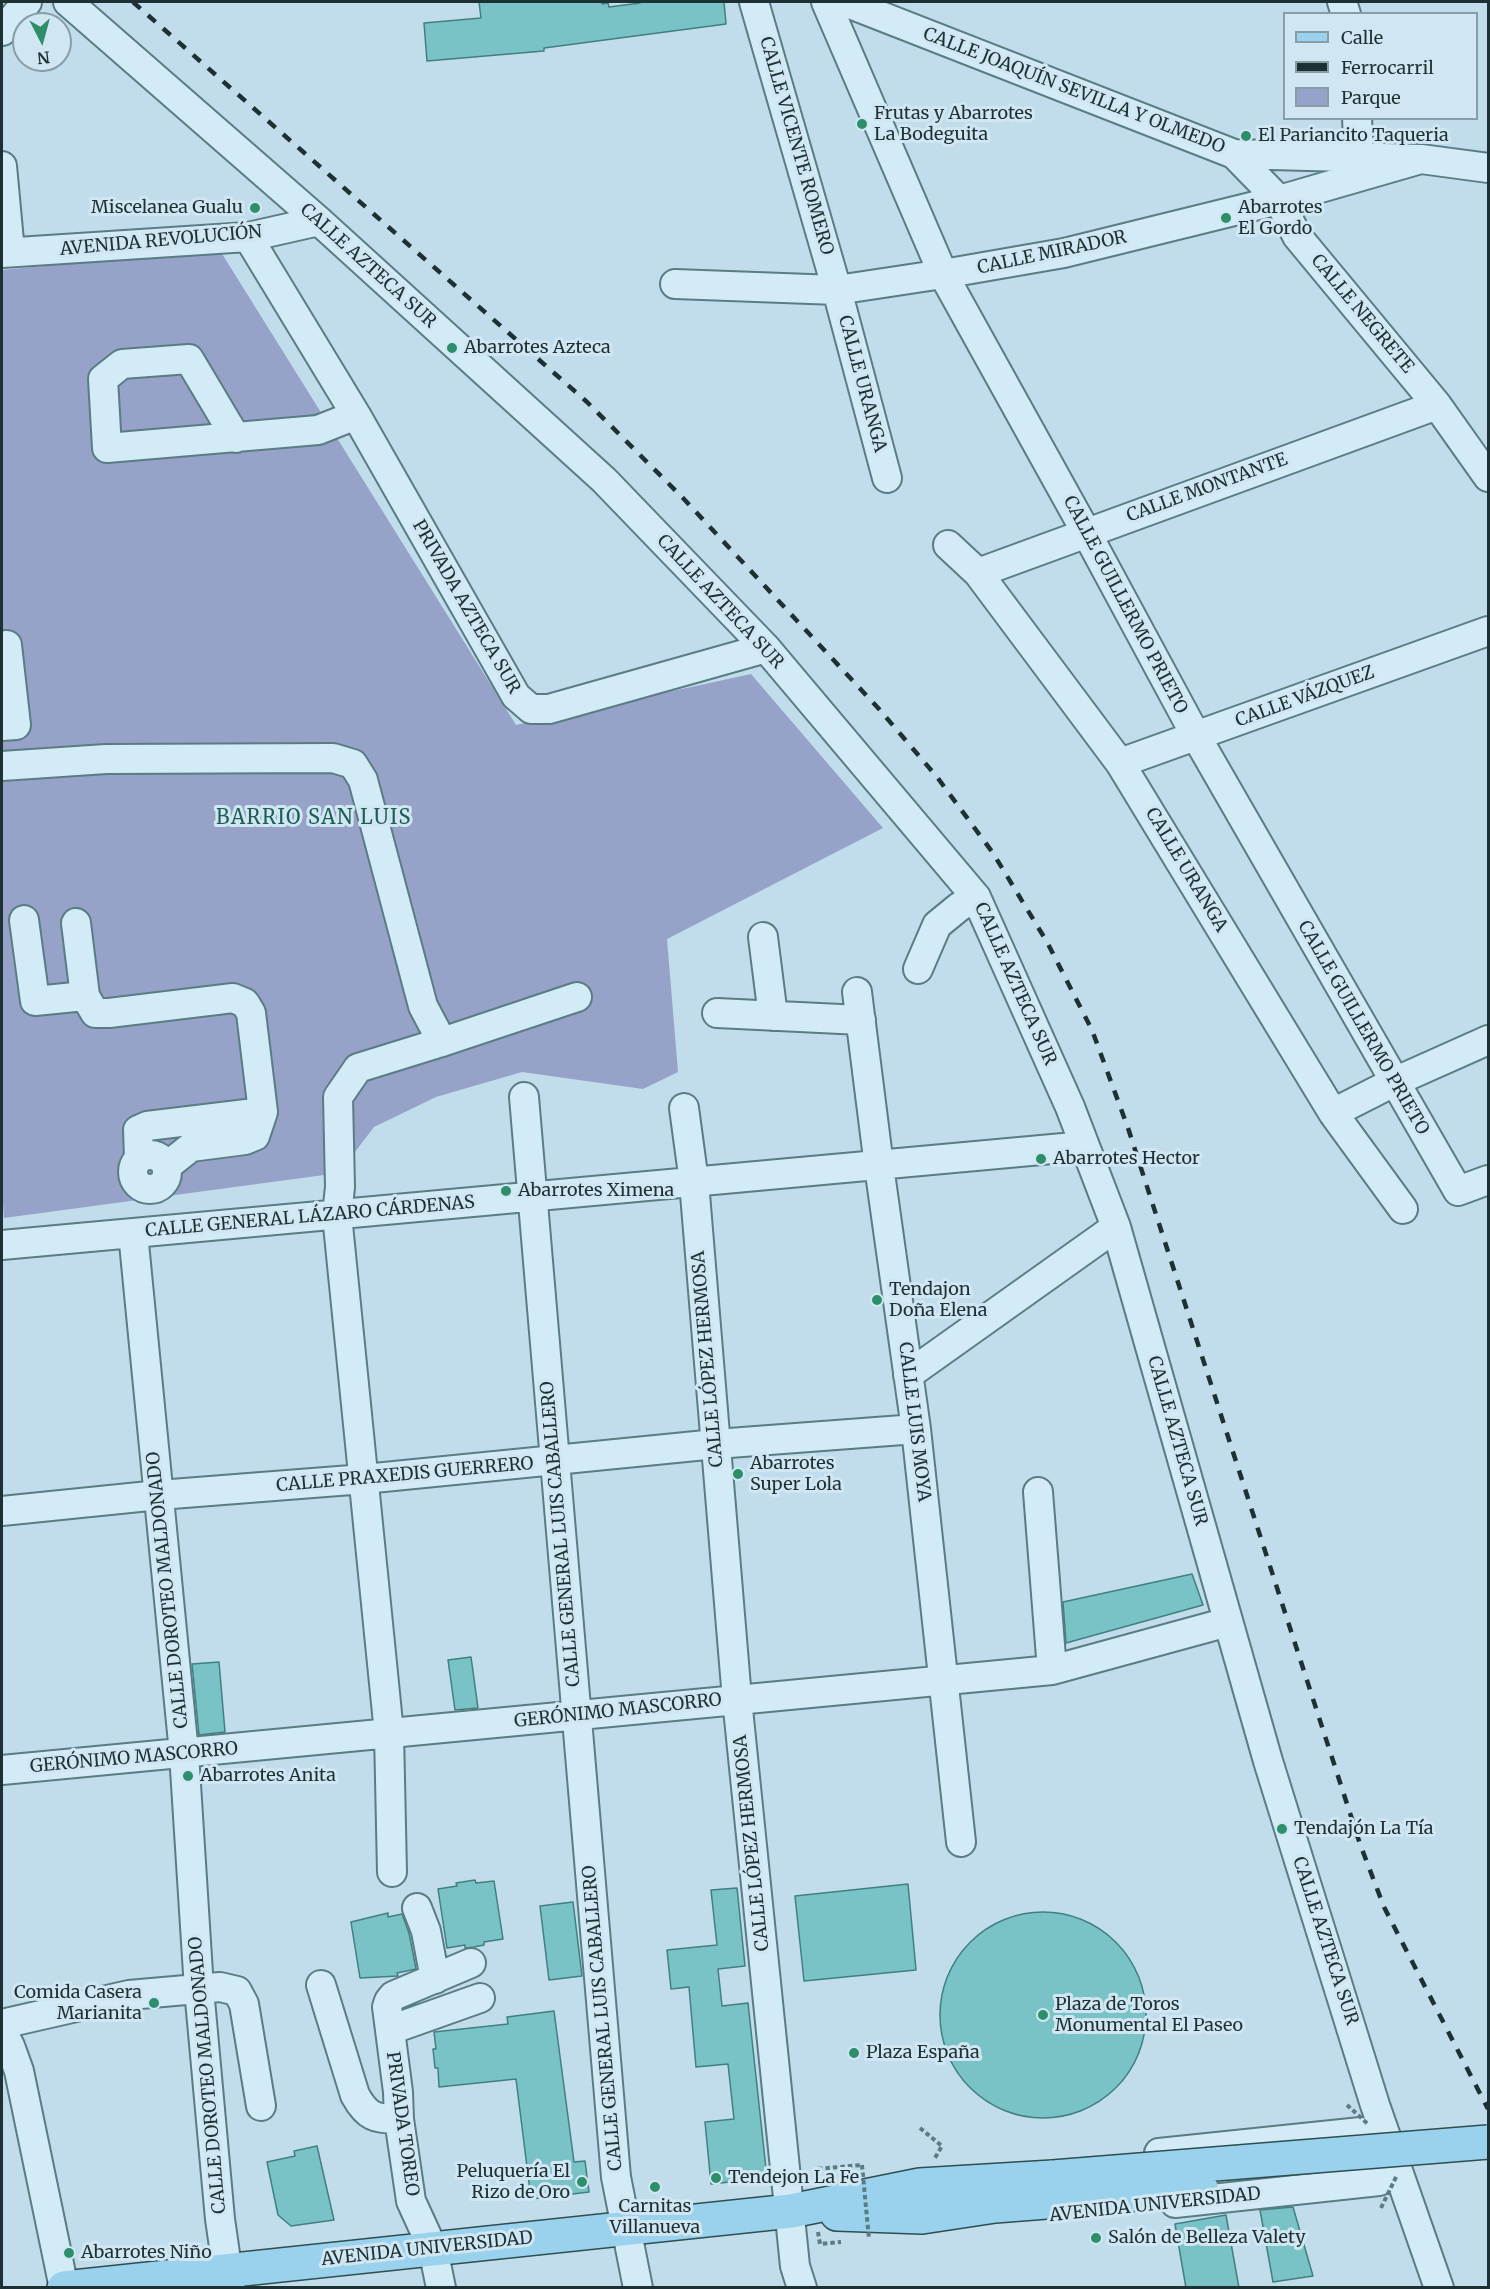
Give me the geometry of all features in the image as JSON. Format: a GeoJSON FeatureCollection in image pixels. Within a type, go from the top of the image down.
{"type":"FeatureCollection","features":[{"type":"Feature","properties":{"kind":"main road","name":"AVENIDA UNIVERSIDAD"},"geometry":{"type":"LineString","coordinates":[[790,2211],[922,2217],[995,2206],[1056,2189],[1488,2142]]}},
{"type":"Feature","properties":{"kind":"main road","name":"AVENIDA UNIVERSIDAD"},"geometry":{"type":"LineString","coordinates":[[64,2288],[228,2279],[434,2249],[790,2211],[920,2185],[1056,2189],[1386,2186],[1488,2163]]}},
{"type":"Feature","properties":{"kind":"street"},"geometry":{"type":"LineString","coordinates":[[2,31],[27,2]]}},
{"type":"Feature","properties":{"kind":"street","name":"CALLE AZTECA SUR"},"geometry":{"type":"LineString","coordinates":[[68,2],[319,221],[604,480],[766,648],[976,897],[1070,1107],[1116,1227],[1268,1761],[1375,2105],[1439,2288]]}},
{"type":"Feature","properties":{"kind":"street","name":"CALLE VICENTE ROMERO"},"geometry":{"type":"LineString","coordinates":[[754,2],[837,290]]}},
{"type":"Feature","properties":{"kind":"street","name":"CALLE JOAQUÍN SEVILLA Y OLMEDO"},"geometry":{"type":"LineString","coordinates":[[842,2],[1234,154],[1421,159],[1488,168]]}},
{"type":"Feature","properties":{"kind":"street","name":"CALLE GUILLERMO PRIETO"},"geometry":{"type":"LineString","coordinates":[[842,2],[943,274],[1196,736],[1458,1191],[1488,1180]]}},
{"type":"Feature","properties":{"kind":"street"},"geometry":{"type":"LineString","coordinates":[[1358,120],[1359,157]]}},
{"type":"Feature","properties":{"kind":"street","name":"CALLE NEGRETE"},"geometry":{"type":"LineString","coordinates":[[1234,154],[1279,200],[1298,236],[1437,405],[1488,477]]}},
{"type":"Feature","properties":{"kind":"street","name":"CALLE MIRADOR"},"geometry":{"type":"LineString","coordinates":[[675,284],[837,290],[943,274],[1064,253],[1279,200],[1421,159]]}},
{"type":"Feature","properties":{"kind":"street"},"geometry":{"type":"LineString","coordinates":[[2,166],[6,253]]}},
{"type":"Feature","properties":{"kind":"street","name":"AVENIDA REVOLUCIÓN"},"geometry":{"type":"LineString","coordinates":[[6,253],[248,237],[319,221]]}},
{"type":"Feature","properties":{"kind":"street","name":"PRIVADA AZTECA SUR"},"geometry":{"type":"LineString","coordinates":[[248,237],[356,415],[516,696],[531,709],[549,709],[766,648]]}},
{"type":"Feature","properties":{"kind":"street","name":"CALLE URANGA"},"geometry":{"type":"LineString","coordinates":[[837,290],[887,478]]}},
{"type":"Feature","properties":{"kind":"street"},"geometry":{"type":"LineString","coordinates":[[236,438],[189,359],[122,364],[103,379],[107,448],[236,438],[318,430],[356,415]]}},
{"type":"Feature","properties":{"kind":"street","name":"CALLE MONTANTE"},"geometry":{"type":"LineString","coordinates":[[978,573],[1437,405]]}},
{"type":"Feature","properties":{"kind":"street","name":"CALLE URANGA"},"geometry":{"type":"LineString","coordinates":[[948,545],[978,573],[1120,763],[1334,1113],[1404,1209]]}},
{"type":"Feature","properties":{"kind":"street","name":"CALLE VÁZQUEZ"},"geometry":{"type":"LineString","coordinates":[[1120,763],[1488,631]]}},
{"type":"Feature","properties":{"kind":"street"},"geometry":{"type":"LineString","coordinates":[[2,726],[16,725],[7,645]]}},
{"type":"Feature","properties":{"kind":"street"},"geometry":{"type":"LineString","coordinates":[[2,766],[106,759],[333,758],[353,764],[363,780],[423,1006],[442,1042]]}},
{"type":"Feature","properties":{"kind":"street"},"geometry":{"type":"LineString","coordinates":[[918,969],[937,926],[959,907],[976,897]]}},
{"type":"Feature","properties":{"kind":"street"},"geometry":{"type":"LineString","coordinates":[[24,920],[35,1001],[85,996]]}},
{"type":"Feature","properties":{"kind":"street"},"geometry":{"type":"LineString","coordinates":[[76,923],[85,996],[95,1013],[233,998],[245,1004],[251,1013],[263,1112],[255,1136],[245,1140],[191,1147],[167,1166]]}},
{"type":"Feature","properties":{"kind":"street"},"geometry":{"type":"LineString","coordinates":[[763,938],[773,1016]]}},
{"type":"Feature","properties":{"kind":"street","name":"CALLE LUIS MOYA"},"geometry":{"type":"LineString","coordinates":[[857,992],[916,1429],[961,1842]]}},
{"type":"Feature","properties":{"kind":"street"},"geometry":{"type":"LineString","coordinates":[[392,1872],[389,1733],[337,1215],[340,1187],[338,1097],[358,1068],[577,997]]}},
{"type":"Feature","properties":{"kind":"street"},"geometry":{"type":"LineString","coordinates":[[717,1013],[861,1020]]}},
{"type":"Feature","properties":{"kind":"street"},"geometry":{"type":"LineString","coordinates":[[1334,1113],[1394,1082],[1488,1040]]}},
{"type":"Feature","properties":{"kind":"street","name":"CALLE GENERAL LUIS CABALLERO"},"geometry":{"type":"LineString","coordinates":[[524,1097],[616,2177],[638,2288]]}},
{"type":"Feature","properties":{"kind":"street","name":"CALLE LÓPEZ HERMOSA"},"geometry":{"type":"LineString","coordinates":[[684,1108],[693,1182],[737,1699],[795,2266],[802,2288]]}},
{"type":"Feature","properties":{"kind":"street"},"geometry":{"type":"LineString","coordinates":[[139,1158],[150,1154],[160,1157],[167,1166],[168,1177],[161,1186],[151,1190],[140,1187],[133,1178],[133,1167],[139,1158],[138,1130],[147,1126],[263,1112]]}},
{"type":"Feature","properties":{"kind":"street","name":"CALLE GENERAL LÁZARO CÁRDENAS"},"geometry":{"type":"LineString","coordinates":[[2,1245],[1085,1146]]}},
{"type":"Feature","properties":{"kind":"street","name":"CALLE DOROTEO MALDONADO"},"geometry":{"type":"LineString","coordinates":[[151,1190],[144,1232],[159,1495],[184,1753],[200,1989],[220,2219],[228,2279]]}},
{"type":"Feature","properties":{"kind":"street"},"geometry":{"type":"LineString","coordinates":[[908,1375],[1116,1227]]}},
{"type":"Feature","properties":{"kind":"street","name":"CALLE PRAXEDIS GUERRERO"},"geometry":{"type":"LineString","coordinates":[[2,1511],[159,1495],[364,1479],[716,1444],[916,1429]]}},
{"type":"Feature","properties":{"kind":"street"},"geometry":{"type":"LineString","coordinates":[[1038,1492],[1052,1670]]}},
{"type":"Feature","properties":{"kind":"street","name":"GERÓNIMO MASCORRO"},"geometry":{"type":"LineString","coordinates":[[2,1770],[1052,1670],[1228,1622]]}},
{"type":"Feature","properties":{"kind":"street"},"geometry":{"type":"LineString","coordinates":[[417,1908],[426,1931],[435,1979]]}},
{"type":"Feature","properties":{"kind":"street","name":"PRIVADA TOREO"},"geometry":{"type":"LineString","coordinates":[[441,2288],[434,2249],[411,2201],[399,2119],[399,2092],[387,2007],[393,1996],[471,1963]]}},
{"type":"Feature","properties":{"kind":"street"},"geometry":{"type":"LineString","coordinates":[[321,1985],[355,2096],[363,2110],[379,2119],[399,2119]]}},
{"type":"Feature","properties":{"kind":"street"},"geometry":{"type":"LineString","coordinates":[[2,2024],[129,1995],[220,1987],[237,1991],[244,2004],[261,2106]]}},
{"type":"Feature","properties":{"kind":"street","name":"PRIVADA TOREO"},"geometry":{"type":"LineString","coordinates":[[390,2030],[480,1998]]}},
{"type":"Feature","properties":{"kind":"street"},"geometry":{"type":"LineString","coordinates":[[2,2031],[19,2071],[64,2288]]}},
{"type":"Feature","properties":{"kind":"street"},"geometry":{"type":"LineString","coordinates":[[1375,2105],[1370,2121],[1361,2132],[1386,2186],[1411,2209]]}},
{"type":"Feature","properties":{"kind":"street","name":"AVENIDA UNIVERSIDAD"},"geometry":{"type":"LineString","coordinates":[[920,2185],[988,2170],[1361,2132]]}},
{"type":"Feature","properties":{"kind":"street","name":"AVENIDA UNIVERSIDAD"},"geometry":{"type":"LineString","coordinates":[[922,2217],[994,2222],[1386,2186]]}},
{"type":"Feature","properties":{"kind":"path"},"geometry":{"type":"LineString","coordinates":[[920,2128],[942,2146],[920,2185]]}},
{"type":"Feature","properties":{"kind":"path"},"geometry":{"type":"LineString","coordinates":[[816,2169],[862,2165],[869,2239]]}},
{"type":"Feature","properties":{"kind":"green space"},"geometry":{"type":"Polygon","coordinates":[[[219,249],[516,725],[751,674],[883,828],[667,939],[678,1072],[643,1089],[522,1072],[436,1097],[374,1127],[339,1173],[4,1218],[2,1190],[2,270],[219,249]]]}},
{"type":"Feature","properties":{"kind":"building"},"geometry":{"type":"Polygon","coordinates":[[[479,2],[602,2],[602,4],[608,3],[609,7],[639,2],[724,2],[726,24],[544,48],[544,51],[427,61],[424,23],[481,18],[479,2]]]}},
{"type":"Feature","properties":{"kind":"building"},"geometry":{"type":"Polygon","coordinates":[[[1192,1574],[1203,1605],[1066,1643],[1063,1602],[1192,1574]]]}},
{"type":"Feature","properties":{"kind":"building"},"geometry":{"type":"Polygon","coordinates":[[[471,1657],[478,1708],[455,1710],[448,1660],[471,1657]]]}},
{"type":"Feature","properties":{"kind":"building"},"geometry":{"type":"Polygon","coordinates":[[[219,1662],[225,1732],[199,1735],[192,1664],[219,1662]]]}},
{"type":"Feature","properties":{"kind":"building"},"geometry":{"type":"Polygon","coordinates":[[[475,1880],[476,1883],[494,1881],[503,1939],[484,1942],[484,1945],[474,1947],[465,1948],[465,1945],[447,1948],[438,1889],[475,1880]]]}},
{"type":"Feature","properties":{"kind":"building"},"geometry":{"type":"Polygon","coordinates":[[[908,1884],[916,1970],[804,1981],[795,1896],[908,1884]]]}},
{"type":"Feature","properties":{"kind":"building"},"geometry":{"type":"Polygon","coordinates":[[[737,1888],[745,1966],[718,1969],[722,2006],[748,2003],[767,2178],[711,2184],[705,2122],[734,2119],[728,2064],[696,2067],[689,1987],[671,1989],[667,1950],[717,1945],[711,1890],[737,1888]]]}},
{"type":"Feature","properties":{"kind":"building"},"geometry":{"type":"Polygon","coordinates":[[[573,1902],[582,1976],[549,1980],[540,1906],[573,1902]]]}},
{"type":"Feature","properties":{"kind":"building","name":"Plaza de Toros Monumental El Paseo"},"geometry":{"type":"Polygon","coordinates":[[[1043,1912],[1063,1914],[1082,1920],[1116,1942],[1138,1976],[1144,1995],[1146,2015],[1144,2035],[1138,2054],[1116,2088],[1082,2110],[1063,2116],[1043,2118],[1023,2116],[1004,2110],[970,2088],[948,2054],[942,2035],[940,2015],[942,1995],[948,1976],[970,1942],[1004,1920],[1023,1914],[1043,1912]]]}},
{"type":"Feature","properties":{"kind":"building"},"geometry":{"type":"Polygon","coordinates":[[[388,1913],[388,1917],[402,1914],[409,1933],[416,1969],[397,1973],[398,1976],[360,1978],[351,1922],[388,1913]]]}},
{"type":"Feature","properties":{"kind":"building"},"geometry":{"type":"Polygon","coordinates":[[[554,2011],[574,2162],[585,2161],[589,2192],[531,2199],[516,2079],[439,2087],[438,2068],[435,2068],[433,2049],[436,2049],[434,2032],[508,2024],[507,2017],[554,2011]]]}},
{"type":"Feature","properties":{"kind":"building"},"geometry":{"type":"Polygon","coordinates":[[[317,2146],[334,2220],[291,2226],[278,2215],[267,2162],[295,2156],[294,2151],[317,2146]]]}},
{"type":"Feature","properties":{"kind":"building"},"geometry":{"type":"Polygon","coordinates":[[[1293,2207],[1313,2276],[1273,2282],[1260,2210],[1293,2207]]]}},
{"type":"Feature","properties":{"kind":"building"},"geometry":{"type":"Polygon","coordinates":[[[1226,2215],[1239,2288],[1186,2288],[1175,2224],[1226,2215]]]}},
{"type":"Feature","properties":{"kind":"railway"},"geometry":{"type":"LineString","coordinates":[[133,2],[587,402],[683,498],[879,709],[937,777],[993,853],[1047,942],[1092,1030],[1128,1128],[1360,1844],[1384,1907],[1488,2109]]}},
{"type":"Feature","properties":{"kind":"place","name":"Frutas y Abarrotes La Bodeguita"},"geometry":{"type":"Point","coordinates":[862,124]}},
{"type":"Feature","properties":{"kind":"place","name":"El Pariancito Taqueria"},"geometry":{"type":"Point","coordinates":[1246,136]}},
{"type":"Feature","properties":{"kind":"place","name":"Miscelanea Gualu"},"geometry":{"type":"Point","coordinates":[255,208]}},
{"type":"Feature","properties":{"kind":"place","name":"Abarrotes El Gordo"},"geometry":{"type":"Point","coordinates":[1226,218]}},
{"type":"Feature","properties":{"kind":"place","name":"Abarrotes Azteca"},"geometry":{"type":"Point","coordinates":[452,348]}},
{"type":"Feature","properties":{"kind":"place","name":"Abarrotes Hector"},"geometry":{"type":"Point","coordinates":[1041,1159]}},
{"type":"Feature","properties":{"kind":"place","name":"Abarrotes Ximena"},"geometry":{"type":"Point","coordinates":[506,1191]}},
{"type":"Feature","properties":{"kind":"place","name":"Tendajon Doña Elena"},"geometry":{"type":"Point","coordinates":[877,1300]}},
{"type":"Feature","properties":{"kind":"place","name":"Abarrotes Super Lola"},"geometry":{"type":"Point","coordinates":[738,1474]}},
{"type":"Feature","properties":{"kind":"place","name":"Abarrotes Anita"},"geometry":{"type":"Point","coordinates":[188,1776]}},
{"type":"Feature","properties":{"kind":"place","name":"Tendajón La Tía"},"geometry":{"type":"Point","coordinates":[1282,1829]}},
{"type":"Feature","properties":{"kind":"place","name":"Comida Casera Marianita"},"geometry":{"type":"Point","coordinates":[154,2003]}},
{"type":"Feature","properties":{"kind":"place","name":"Plaza de Toros Monumental El Paseo"},"geometry":{"type":"Point","coordinates":[1043,2015]}},
{"type":"Feature","properties":{"kind":"place","name":"Plaza España"},"geometry":{"type":"Point","coordinates":[854,2053]}},
{"type":"Feature","properties":{"kind":"place","name":"Tendejon La Fe"},"geometry":{"type":"Point","coordinates":[716,2178]}},
{"type":"Feature","properties":{"kind":"place","name":"Peluquería El Rizo de Oro"},"geometry":{"type":"Point","coordinates":[582,2182]}},
{"type":"Feature","properties":{"kind":"place","name":"Carnitas Villanueva"},"geometry":{"type":"Point","coordinates":[655,2187]}},
{"type":"Feature","properties":{"kind":"place","name":"Salón de Belleza Valety"},"geometry":{"type":"Point","coordinates":[1096,2238]}},
{"type":"Feature","properties":{"kind":"place","name":"Abarrotes Niño"},"geometry":{"type":"Point","coordinates":[69,2253]}},
{"type":"Feature","properties":{"kind":"district","name":"BARRIO SAN LUIS"},"geometry":{"type":"Point","coordinates":[314,818]}}]}
